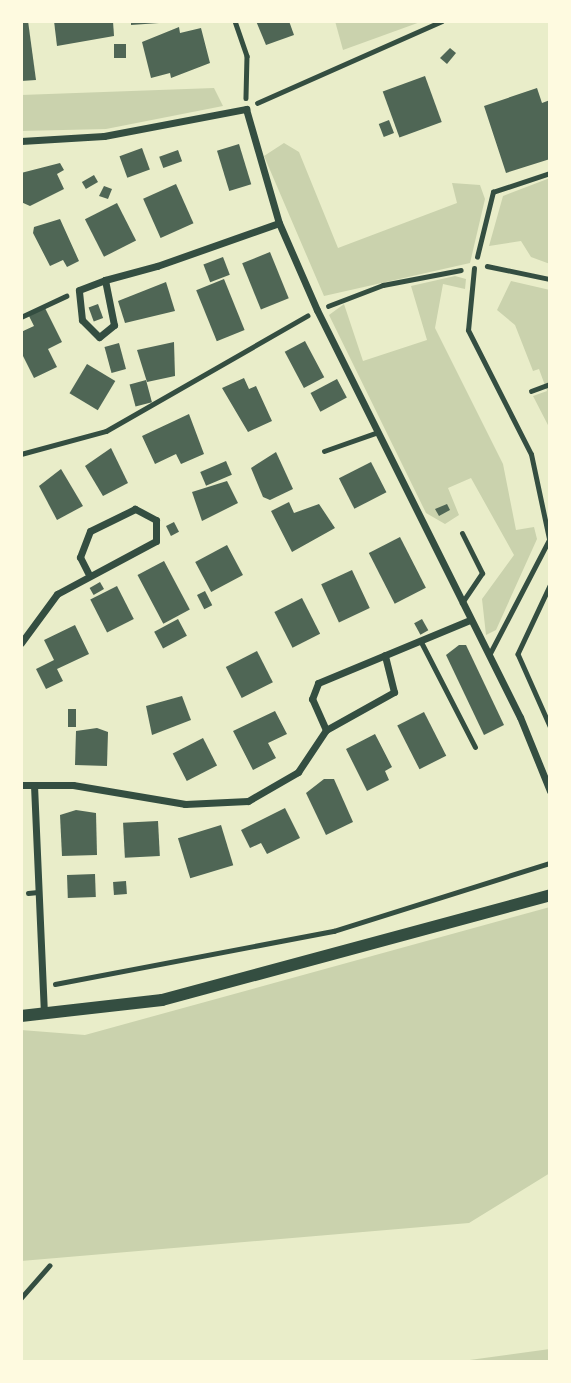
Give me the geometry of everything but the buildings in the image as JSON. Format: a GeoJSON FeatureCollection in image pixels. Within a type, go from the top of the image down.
{"type":"FeatureCollection","features":[{"type":"Feature","properties":{"kind":"street"},"geometry":{"type":"LineString","coordinates":[[21,141],[104,136],[246,109],[279,223],[317,310],[489,655],[550,791]]}},
{"type":"Feature","properties":{"kind":"street"},"geometry":{"type":"LineString","coordinates":[[105,280],[114,325],[108,334],[99,337],[82,320],[79,290],[105,280],[279,223]]}},
{"type":"Feature","properties":{"kind":"street"},"geometry":{"type":"LineString","coordinates":[[21,643],[57,594],[88,573],[156,541],[156,520],[135,509],[90,531],[80,557],[88,573]]}},
{"type":"Feature","properties":{"kind":"street"},"geometry":{"type":"LineString","coordinates":[[326,730],[312,699],[314,686],[470,620]]}},
{"type":"Feature","properties":{"kind":"street"},"geometry":{"type":"LineString","coordinates":[[21,785],[73,785],[185,804],[248,801],[298,772],[326,730],[394,692],[385,655]]}},
{"type":"Feature","properties":{"kind":"street"},"geometry":{"type":"LineString","coordinates":[[34,785],[44,1015]]}},
{"type":"Feature","properties":{"kind":"street"},"geometry":{"type":"LineString","coordinates":[[21,1016],[44,1015],[229,985],[550,895]]}},
{"type":"Feature","properties":{"kind":"lane"},"geometry":{"type":"LineString","coordinates":[[474,268],[468,330],[531,454],[549,538],[489,655]]}},
{"type":"Feature","properties":{"kind":"lane"},"geometry":{"type":"LineString","coordinates":[[324,451],[378,432]]}},
{"type":"Feature","properties":{"kind":"lane"},"geometry":{"type":"LineString","coordinates":[[462,533],[482,573],[462,603]]}},
{"type":"Feature","properties":{"kind":"lane"},"geometry":{"type":"LineString","coordinates":[[421,642],[475,747]]}},
{"type":"Feature","properties":{"kind":"lane"},"geometry":{"type":"LineString","coordinates":[[28,893],[38,892]]}},
{"type":"Feature","properties":{"kind":"path"},"geometry":{"type":"LineString","coordinates":[[235,21],[247,56],[246,109],[442,21]]}},
{"type":"Feature","properties":{"kind":"path"},"geometry":{"type":"LineString","coordinates":[[474,268],[493,192],[550,173]]}},
{"type":"Feature","properties":{"kind":"path"},"geometry":{"type":"LineString","coordinates":[[21,454],[106,431],[317,310],[383,285],[501,264],[550,279]]}},
{"type":"Feature","properties":{"kind":"path"},"geometry":{"type":"LineString","coordinates":[[21,317],[79,290]]}},
{"type":"Feature","properties":{"kind":"path"},"geometry":{"type":"LineString","coordinates":[[531,391],[550,384]]}},
{"type":"Feature","properties":{"kind":"path"},"geometry":{"type":"LineString","coordinates":[[550,586],[518,654],[550,726]]}},
{"type":"Feature","properties":{"kind":"path"},"geometry":{"type":"LineString","coordinates":[[42,986],[334,931],[550,863]]}},
{"type":"Feature","properties":{"kind":"path"},"geometry":{"type":"LineString","coordinates":[[21,1298],[49,1266]]}},
{"type":"Feature","properties":{"kind":"green space"},"geometry":{"type":"Polygon","coordinates":[[[335,21],[423,21],[343,50],[335,21]]]}},
{"type":"Feature","properties":{"kind":"green space"},"geometry":{"type":"Polygon","coordinates":[[[214,88],[223,106],[106,129],[21,131],[21,95],[214,88]]]}},
{"type":"Feature","properties":{"kind":"green space"},"geometry":{"type":"Polygon","coordinates":[[[284,143],[299,152],[338,248],[457,203],[452,183],[480,185],[485,199],[470,263],[324,296],[264,156],[284,143]]]}},
{"type":"Feature","properties":{"kind":"green space"},"geometry":{"type":"Polygon","coordinates":[[[550,178],[550,264],[531,257],[521,241],[489,246],[503,196],[550,178]]]}},
{"type":"Feature","properties":{"kind":"green space"},"geometry":{"type":"Polygon","coordinates":[[[455,276],[466,279],[465,289],[443,284],[435,328],[503,464],[516,530],[534,527],[537,539],[496,630],[486,635],[482,599],[514,555],[471,478],[448,488],[459,515],[445,524],[426,513],[329,315],[344,304],[363,361],[427,340],[411,286],[455,276]]]}},
{"type":"Feature","properties":{"kind":"green space"},"geometry":{"type":"Polygon","coordinates":[[[511,281],[550,290],[550,429],[533,396],[547,391],[539,369],[533,371],[515,325],[497,310],[511,281]]]}},
{"type":"Feature","properties":{"kind":"green space"},"geometry":{"type":"Polygon","coordinates":[[[550,907],[550,1173],[469,1223],[21,1261],[21,1030],[85,1035],[550,907]]]}},
{"type":"Feature","properties":{"kind":"green space"},"geometry":{"type":"Polygon","coordinates":[[[550,1349],[550,1362],[455,1362],[550,1349]]]}}]}
